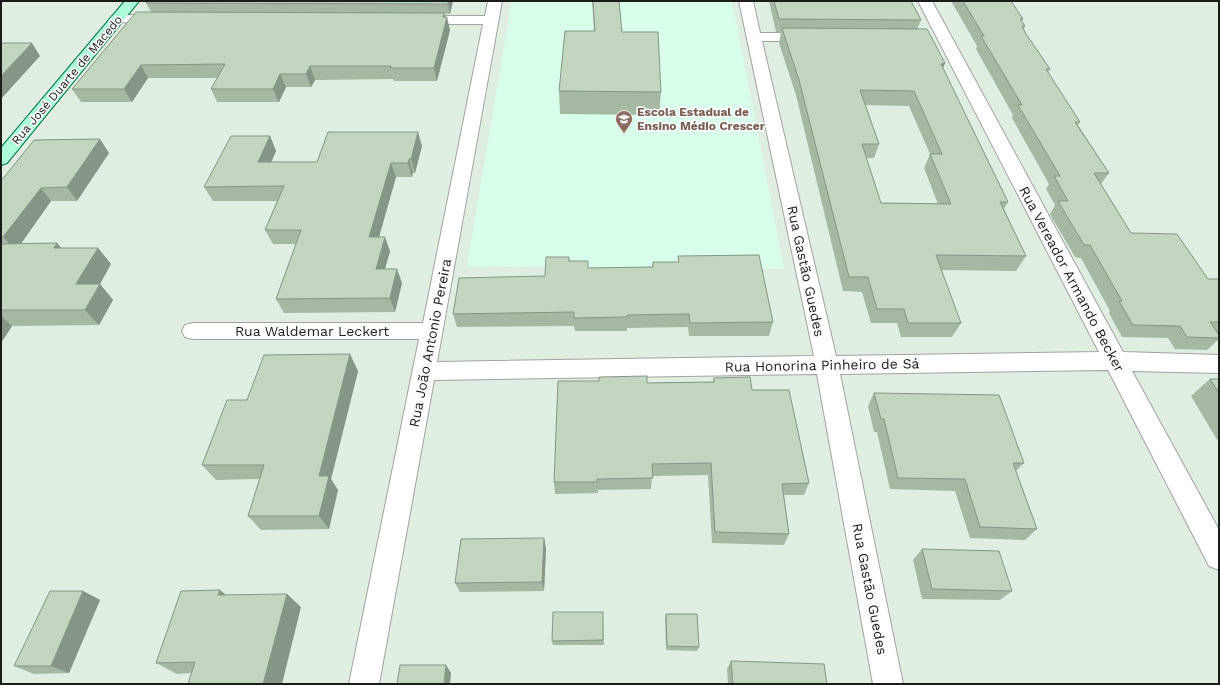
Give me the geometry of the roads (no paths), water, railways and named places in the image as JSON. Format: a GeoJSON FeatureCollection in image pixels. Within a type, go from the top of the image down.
{"type":"FeatureCollection","features":[{"type":"Feature","properties":{"kind":"street","name":"Rua José Duarte de Macedo"},"geometry":{"type":"LineString","coordinates":[[1,159],[132,1]]}},
{"type":"Feature","properties":{"kind":"street","name":"Rua Gastão Guedes"},"geometry":{"type":"LineString","coordinates":[[746,1],[827,365],[888,684]]}},
{"type":"Feature","properties":{"kind":"street","name":"Rua Vereador Armando Becker"},"geometry":{"type":"LineString","coordinates":[[925,1],[938,38],[1219,557]]}},
{"type":"Feature","properties":{"kind":"street"},"geometry":{"type":"LineString","coordinates":[[404,20],[493,11]]}},
{"type":"Feature","properties":{"kind":"street","name":"Rua João Antonio Pereira"},"geometry":{"type":"LineString","coordinates":[[364,684],[493,11]]}},
{"type":"Feature","properties":{"kind":"street"},"geometry":{"type":"LineString","coordinates":[[117,19],[173,19]]}},
{"type":"Feature","properties":{"kind":"street"},"geometry":{"type":"LineString","coordinates":[[754,37],[826,38]]}},
{"type":"Feature","properties":{"kind":"street","name":"Rua Waldemar Leckert"},"geometry":{"type":"LineString","coordinates":[[193,331],[432,331]]}},
{"type":"Feature","properties":{"kind":"street","name":"Rua Honorina Pinheiro de Sá"},"geometry":{"type":"LineString","coordinates":[[424,371],[1114,361],[1219,364]]}},
{"type":"Feature","properties":{"kind":"place","name":"Escola Estadual de Ensino Médio Crescer"},"geometry":{"type":"Point","coordinates":[624,134]}}]}
